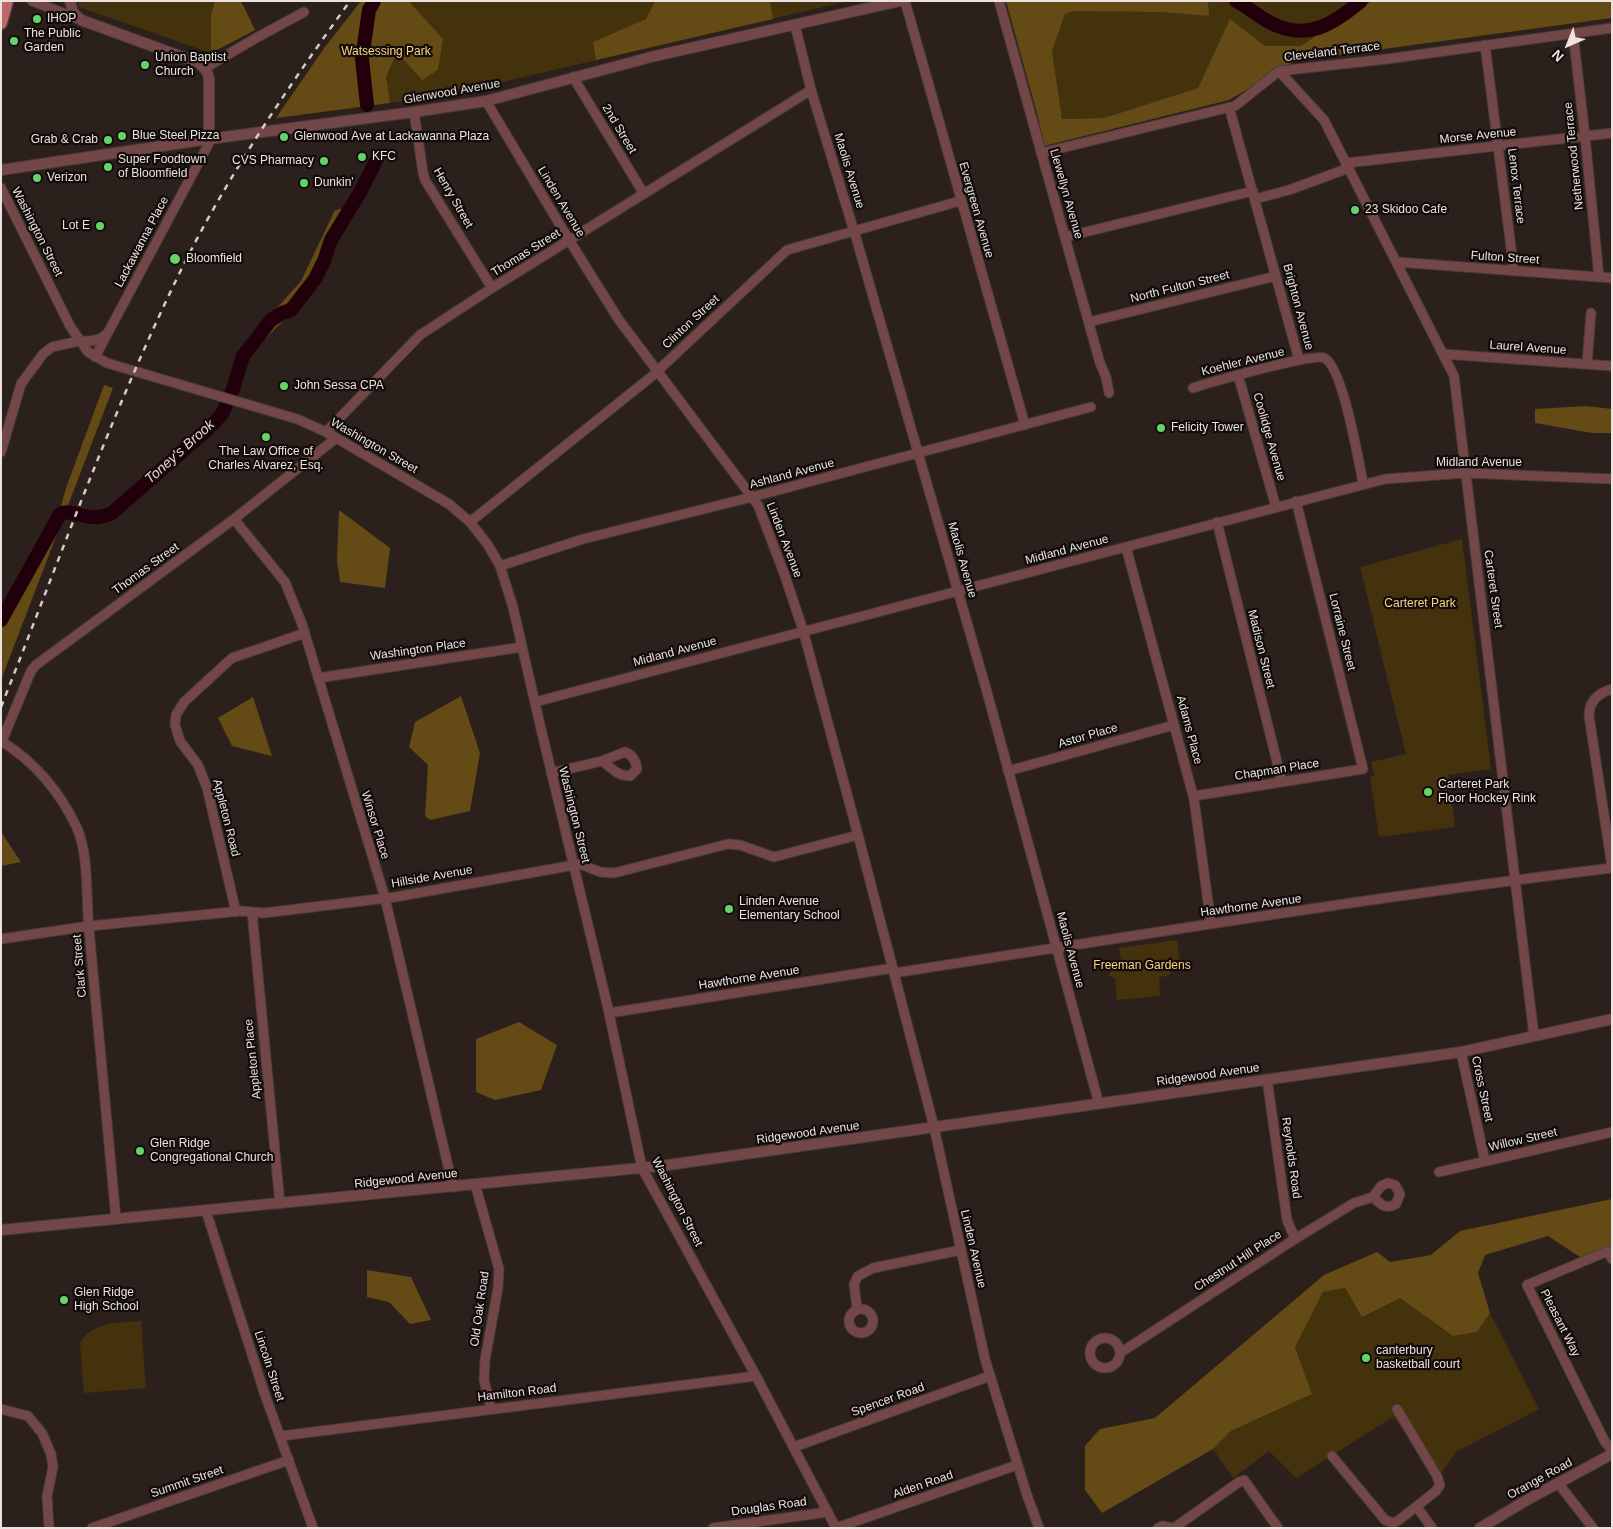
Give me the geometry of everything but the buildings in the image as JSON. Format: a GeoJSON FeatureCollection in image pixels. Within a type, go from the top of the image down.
{"type":"FeatureCollection","features":[{"type":"Feature","properties":{"kind":"main road"},"geometry":{"type":"LineString","coordinates":[[1,22],[7,1]]}},
{"type":"Feature","properties":{"kind":"street"},"geometry":{"type":"LineString","coordinates":[[32,1],[198,62],[208,72],[209,139]]}},
{"type":"Feature","properties":{"kind":"street"},"geometry":{"type":"LineString","coordinates":[[70,1],[73,12],[81,20]]}},
{"type":"Feature","properties":{"kind":"street","name":"Glenwood Avenue"},"geometry":{"type":"LineString","coordinates":[[1,170],[486,101],[655,56],[900,1]]}},
{"type":"Feature","properties":{"kind":"street","name":"Evergreen Avenue"},"geometry":{"type":"LineString","coordinates":[[905,1],[960,201],[1025,425]]}},
{"type":"Feature","properties":{"kind":"street","name":"Llewellyn Avenue"},"geometry":{"type":"LineString","coordinates":[[999,1],[1109,393]]}},
{"type":"Feature","properties":{"kind":"street"},"geometry":{"type":"LineString","coordinates":[[205,68],[304,12]]}},
{"type":"Feature","properties":{"kind":"street","name":"Maolis Avenue"},"geometry":{"type":"LineString","coordinates":[[795,24],[811,90],[958,592],[1099,1104]]}},
{"type":"Feature","properties":{"kind":"street","name":"Cleveland Terrace"},"geometry":{"type":"LineString","coordinates":[[1041,153],[1229,107],[1242,101],[1279,71],[1612,28]]}},
{"type":"Feature","properties":{"kind":"street","name":"Netherwood Terrace"},"geometry":{"type":"LineString","coordinates":[[1573,33],[1586,136],[1599,277]]}},
{"type":"Feature","properties":{"kind":"street","name":"Lenox Terrace"},"geometry":{"type":"LineString","coordinates":[[1485,45],[1514,271]]}},
{"type":"Feature","properties":{"kind":"street","name":"Carteret Street"},"geometry":{"type":"LineString","coordinates":[[1279,71],[1324,120],[1454,376],[1534,1036]]}},
{"type":"Feature","properties":{"kind":"street","name":"2nd Street"},"geometry":{"type":"LineString","coordinates":[[573,77],[644,194]]}},
{"type":"Feature","properties":{"kind":"street","name":"Thomas Street"},"geometry":{"type":"LineString","coordinates":[[326,432],[420,335],[492,288],[811,90]]}},
{"type":"Feature","properties":{"kind":"street","name":"Linden Avenue"},"geometry":{"type":"LineString","coordinates":[[486,101],[619,320],[758,505],[785,576],[802,630],[858,835],[934,1128],[990,1376],[1039,1528]]}},
{"type":"Feature","properties":{"kind":"street","name":"Brighton Avenue"},"geometry":{"type":"LineString","coordinates":[[1229,107],[1299,360],[1323,357],[1332,364],[1349,414],[1363,483]]}},
{"type":"Feature","properties":{"kind":"street","name":"Henry Street"},"geometry":{"type":"LineString","coordinates":[[414,112],[425,180],[492,288]]}},
{"type":"Feature","properties":{"kind":"street","name":"Morse Avenue"},"geometry":{"type":"LineString","coordinates":[[1065,237],[1254,195],[1289,190],[1348,166],[1612,133]]}},
{"type":"Feature","properties":{"kind":"street","name":"Lackawanna Place"},"geometry":{"type":"LineString","coordinates":[[95,357],[208,145],[209,139]]}},
{"type":"Feature","properties":{"kind":"street","name":"Washington Street"},"geometry":{"type":"LineString","coordinates":[[1,188],[70,326],[88,352],[107,363],[297,419],[326,432],[449,504],[470,522],[488,546],[500,566],[513,607],[609,1013],[642,1168],[756,1376],[836,1528]]}},
{"type":"Feature","properties":{"kind":"street","name":"Clinton Street"},"geometry":{"type":"LineString","coordinates":[[470,522],[658,371],[787,250],[960,201]]}},
{"type":"Feature","properties":{"kind":"street","name":"Fulton Street"},"geometry":{"type":"LineString","coordinates":[[1396,262],[1612,278]]}},
{"type":"Feature","properties":{"kind":"street","name":"North Fulton Street"},"geometry":{"type":"LineString","coordinates":[[1089,322],[1276,276]]}},
{"type":"Feature","properties":{"kind":"street"},"geometry":{"type":"LineString","coordinates":[[1587,364],[1591,313]]}},
{"type":"Feature","properties":{"kind":"street"},"geometry":{"type":"LineString","coordinates":[[1,452],[5,425],[21,384],[43,354],[52,347],[79,341],[90,341],[100,338],[107,333]]}},
{"type":"Feature","properties":{"kind":"street","name":"Laurel Avenue"},"geometry":{"type":"LineString","coordinates":[[1443,354],[1612,366]]}},
{"type":"Feature","properties":{"kind":"street","name":"Koehler Avenue"},"geometry":{"type":"LineString","coordinates":[[1194,388],[1202,384],[1299,360]]}},
{"type":"Feature","properties":{"kind":"street","name":"Coolidge Avenue"},"geometry":{"type":"LineString","coordinates":[[1238,375],[1276,507]]}},
{"type":"Feature","properties":{"kind":"street","name":"Ashland Avenue"},"geometry":{"type":"LineString","coordinates":[[500,566],[583,539],[752,497],[1091,407]]}},
{"type":"Feature","properties":{"kind":"street","name":"Thomas Street"},"geometry":{"type":"LineString","coordinates":[[2,741],[31,671],[36,665],[234,519],[335,439]]}},
{"type":"Feature","properties":{"kind":"street","name":"Midland Avenue"},"geometry":{"type":"LineString","coordinates":[[535,702],[802,630],[958,592],[1363,483],[1384,479],[1465,473],[1612,479]]}},
{"type":"Feature","properties":{"kind":"street","name":"Lorraine Street"},"geometry":{"type":"LineString","coordinates":[[1296,501],[1363,769]]}},
{"type":"Feature","properties":{"kind":"street","name":"Winsor Place"},"geometry":{"type":"LineString","coordinates":[[234,519],[285,582],[305,633],[384,898],[453,1187]]}},
{"type":"Feature","properties":{"kind":"street","name":"Madison Street"},"geometry":{"type":"LineString","coordinates":[[1217,522],[1282,782]]}},
{"type":"Feature","properties":{"kind":"street","name":"Adams Place"},"geometry":{"type":"LineString","coordinates":[[1126,547],[1194,796],[1212,924]]}},
{"type":"Feature","properties":{"kind":"street","name":"Appleton Road"},"geometry":{"type":"LineString","coordinates":[[236,912],[208,788],[198,765],[180,741],[174,726],[176,715],[184,702],[232,658],[305,633]]}},
{"type":"Feature","properties":{"kind":"street","name":"Washington Place"},"geometry":{"type":"LineString","coordinates":[[318,678],[522,647]]}},
{"type":"Feature","properties":{"kind":"street"},"geometry":{"type":"LineString","coordinates":[[1612,689],[1594,699],[1590,706],[1589,716],[1612,868]]}},
{"type":"Feature","properties":{"kind":"street","name":"Astor Place"},"geometry":{"type":"LineString","coordinates":[[1008,771],[1174,725]]}},
{"type":"Feature","properties":{"kind":"street","name":"Clark Street"},"geometry":{"type":"LineString","coordinates":[[2,741],[25,758],[46,779],[58,795],[77,829],[84,849],[88,926],[116,1219]]}},
{"type":"Feature","properties":{"kind":"street"},"geometry":{"type":"LineString","coordinates":[[551,773],[602,761]]}},
{"type":"Feature","properties":{"kind":"street","name":"Chapman Place"},"geometry":{"type":"LineString","coordinates":[[1194,796],[1363,769]]}},
{"type":"Feature","properties":{"kind":"street","name":"Hillside Avenue"},"geometry":{"type":"LineString","coordinates":[[1,938],[88,926],[236,912],[264,913],[384,898],[580,864],[600,872],[614,873],[728,844],[740,845],[774,857],[858,835]]}},
{"type":"Feature","properties":{"kind":"street","name":"Hawthorne Avenue"},"geometry":{"type":"LineString","coordinates":[[609,1013],[1515,880],[1612,868]]}},
{"type":"Feature","properties":{"kind":"street","name":"Appleton Place"},"geometry":{"type":"LineString","coordinates":[[252,912],[280,1204]]}},
{"type":"Feature","properties":{"kind":"street","name":"Ridgewood Avenue"},"geometry":{"type":"LineString","coordinates":[[1,1230],[642,1168],[1461,1052],[1612,1019]]}},
{"type":"Feature","properties":{"kind":"street","name":"Cross Street"},"geometry":{"type":"LineString","coordinates":[[1461,1052],[1485,1161]]}},
{"type":"Feature","properties":{"kind":"street","name":"Reynolds Road"},"geometry":{"type":"LineString","coordinates":[[1267,1079],[1287,1220],[1295,1239]]}},
{"type":"Feature","properties":{"kind":"street","name":"Willow Street"},"geometry":{"type":"LineString","coordinates":[[1439,1172],[1612,1132]]}},
{"type":"Feature","properties":{"kind":"street","name":"Old Oak Road"},"geometry":{"type":"LineString","coordinates":[[475,1184],[500,1269],[485,1360],[484,1380],[490,1409]]}},
{"type":"Feature","properties":{"kind":"street","name":"Chestnut Hill Place"},"geometry":{"type":"LineString","coordinates":[[1120,1354],[1295,1239],[1354,1203],[1373,1197]]}},
{"type":"Feature","properties":{"kind":"street","name":"Lincoln Street"},"geometry":{"type":"LineString","coordinates":[[206,1210],[265,1395],[313,1528]]}},
{"type":"Feature","properties":{"kind":"street"},"geometry":{"type":"LineString","coordinates":[[856,1308],[854,1284],[858,1276],[865,1272],[873,1268],[961,1250]]}},
{"type":"Feature","properties":{"kind":"street","name":"Pleasant Way"},"geometry":{"type":"LineString","coordinates":[[1610,1255],[1526,1285],[1605,1442],[1612,1450]]}},
{"type":"Feature","properties":{"kind":"street","name":"Hamilton Road"},"geometry":{"type":"LineString","coordinates":[[280,1436],[756,1376]]}},
{"type":"Feature","properties":{"kind":"street","name":"Spencer Road"},"geometry":{"type":"LineString","coordinates":[[794,1447],[990,1376]]}},
{"type":"Feature","properties":{"kind":"street"},"geometry":{"type":"LineString","coordinates":[[1,1409],[28,1416],[42,1433],[51,1454],[53,1468],[47,1496],[49,1528]]}},
{"type":"Feature","properties":{"kind":"street"},"geometry":{"type":"LineString","coordinates":[[1332,1456],[1385,1520],[1393,1523],[1399,1520],[1436,1491],[1439,1483],[1437,1476],[1398,1409]]}},
{"type":"Feature","properties":{"kind":"street","name":"Orange Road"},"geometry":{"type":"LineString","coordinates":[[1480,1528],[1612,1454]]}},
{"type":"Feature","properties":{"kind":"street","name":"Summit Street"},"geometry":{"type":"LineString","coordinates":[[92,1528],[289,1460]]}},
{"type":"Feature","properties":{"kind":"street","name":"Alden Road"},"geometry":{"type":"LineString","coordinates":[[836,1528],[1018,1465]]}},
{"type":"Feature","properties":{"kind":"street"},"geometry":{"type":"LineString","coordinates":[[1158,1528],[1162,1526],[1173,1528],[1238,1482],[1244,1480],[1278,1528]]}},
{"type":"Feature","properties":{"kind":"street"},"geometry":{"type":"LineString","coordinates":[[1558,1483],[1593,1528]]}},
{"type":"Feature","properties":{"kind":"street"},"geometry":{"type":"LineString","coordinates":[[1417,1507],[1432,1528]]}},
{"type":"Feature","properties":{"kind":"street","name":"Douglas Road"},"geometry":{"type":"LineString","coordinates":[[713,1528],[828,1512]]}},
{"type":"Feature","properties":{"kind":"green space"},"geometry":{"type":"Polygon","coordinates":[[[78,1],[241,1],[255,30],[211,53],[79,7],[78,1]]]}},
{"type":"Feature","properties":{"kind":"green space"},"geometry":{"type":"Polygon","coordinates":[[[215,1],[241,1],[255,30],[211,53],[211,15],[215,1]]]}},
{"type":"Feature","properties":{"kind":"green space","name":"Watsessing Park"},"geometry":{"type":"Polygon","coordinates":[[[361,1],[848,1],[447,95],[276,118],[325,47],[361,1]]]}},
{"type":"Feature","properties":{"kind":"green space"},"geometry":{"type":"Polygon","coordinates":[[[361,1],[411,1],[411,4],[443,39],[438,70],[422,80],[397,52],[386,77],[390,103],[276,118],[325,47],[361,1]]]}},
{"type":"Feature","properties":{"kind":"green space"},"geometry":{"type":"Polygon","coordinates":[[[655,1],[770,1],[773,19],[596,60],[593,42],[646,19],[655,1]]]}},
{"type":"Feature","properties":{"kind":"green space"},"geometry":{"type":"Polygon","coordinates":[[[1006,1],[1208,1],[1209,16],[1161,12],[1073,11],[1065,14],[1052,51],[1062,119],[1104,118],[1198,88],[1230,19],[1265,46],[1301,46],[1325,29],[1372,1],[1612,1],[1612,18],[1295,61],[1229,100],[1044,146],[1038,117],[1006,1]]]}},
{"type":"Feature","properties":{"kind":"green space"},"geometry":{"type":"Polygon","coordinates":[[[1048,1],[1358,1],[1301,46],[1265,46],[1230,20],[1198,88],[1104,118],[1062,119],[1052,51],[1065,14],[1048,1]]]}},
{"type":"Feature","properties":{"kind":"green space"},"geometry":{"type":"Polygon","coordinates":[[[366,190],[308,293],[257,347],[242,349],[301,281],[335,210],[346,208],[366,190]]]}},
{"type":"Feature","properties":{"kind":"green space"},"geometry":{"type":"Polygon","coordinates":[[[104,385],[113,388],[1,680],[1,614],[61,506],[104,385]]]}},
{"type":"Feature","properties":{"kind":"green space"},"geometry":{"type":"Polygon","coordinates":[[[1586,406],[1612,409],[1612,433],[1592,433],[1535,423],[1535,409],[1586,406]]]}},
{"type":"Feature","properties":{"kind":"green space"},"geometry":{"type":"Polygon","coordinates":[[[339,510],[390,548],[385,588],[340,582],[337,560],[339,510]]]}},
{"type":"Feature","properties":{"kind":"green space","name":"Carteret Park"},"geometry":{"type":"Polygon","coordinates":[[[1462,539],[1491,769],[1448,775],[1455,827],[1379,837],[1370,777],[1375,776],[1371,762],[1406,754],[1360,567],[1462,539]]]}},
{"type":"Feature","properties":{"kind":"green space"},"geometry":{"type":"Polygon","coordinates":[[[461,696],[480,753],[470,811],[430,820],[425,816],[428,765],[409,747],[415,722],[461,696]]]}},
{"type":"Feature","properties":{"kind":"green space"},"geometry":{"type":"Polygon","coordinates":[[[253,697],[272,756],[232,746],[218,718],[253,697]]]}},
{"type":"Feature","properties":{"kind":"green space"},"geometry":{"type":"Polygon","coordinates":[[[1,832],[21,862],[1,866],[1,832]]]}},
{"type":"Feature","properties":{"kind":"green space","name":"Freeman Gardens"},"geometry":{"type":"Polygon","coordinates":[[[1177,940],[1181,968],[1173,969],[1168,976],[1159,977],[1160,996],[1117,1000],[1115,978],[1109,976],[1111,970],[1117,970],[1122,966],[1119,948],[1177,940]]]}},
{"type":"Feature","properties":{"kind":"green space"},"geometry":{"type":"Polygon","coordinates":[[[519,1022],[557,1045],[541,1090],[495,1100],[476,1092],[476,1039],[519,1022]]]}},
{"type":"Feature","properties":{"kind":"green space"},"geometry":{"type":"Polygon","coordinates":[[[1612,1199],[1612,1251],[1580,1257],[1548,1236],[1485,1255],[1478,1273],[1490,1313],[1477,1332],[1453,1336],[1400,1298],[1362,1317],[1345,1288],[1323,1292],[1295,1347],[1312,1394],[1231,1431],[1213,1449],[1102,1513],[1085,1490],[1085,1446],[1100,1429],[1155,1418],[1324,1275],[1377,1252],[1390,1262],[1431,1255],[1460,1231],[1612,1199]]]}},
{"type":"Feature","properties":{"kind":"green space"},"geometry":{"type":"Polygon","coordinates":[[[367,1270],[411,1277],[431,1320],[410,1324],[389,1302],[367,1297],[367,1270]]]}},
{"type":"Feature","properties":{"kind":"green space"},"geometry":{"type":"Polygon","coordinates":[[[1345,1288],[1362,1317],[1400,1298],[1453,1336],[1477,1332],[1490,1313],[1539,1409],[1456,1452],[1441,1473],[1393,1417],[1296,1478],[1269,1451],[1233,1478],[1213,1449],[1231,1431],[1312,1394],[1295,1347],[1323,1292],[1345,1288]]]}},
{"type":"Feature","properties":{"kind":"green space"},"geometry":{"type":"Polygon","coordinates":[[[141,1321],[146,1388],[84,1393],[80,1344],[85,1336],[98,1327],[115,1323],[141,1321]]]}},
{"type":"Feature","properties":{"kind":"waterway","name":"Toney's Brook"},"geometry":{"type":"LineString","coordinates":[[367,105],[362,59],[369,10],[374,1]]}},
{"type":"Feature","properties":{"kind":"waterway"},"geometry":{"type":"LineString","coordinates":[[1236,1],[1269,22],[1295,31],[1318,28],[1340,17],[1361,1]]}},
{"type":"Feature","properties":{"kind":"waterway","name":"Toney's Brook"},"geometry":{"type":"LineString","coordinates":[[1,620],[60,514],[65,512],[96,517],[112,513],[208,429],[222,414],[233,389],[243,356],[271,320],[291,310],[315,279],[331,240],[375,163]]}},
{"type":"Feature","properties":{"kind":"railway"},"geometry":{"type":"LineString","coordinates":[[1,707],[109,432],[181,270],[219,200],[260,132],[350,1]]}},
{"type":"Feature","properties":{"kind":"place","name":"IHOP"},"geometry":{"type":"Point","coordinates":[37,19]}},
{"type":"Feature","properties":{"kind":"place","name":"The Public Garden"},"geometry":{"type":"Point","coordinates":[14,41]}},
{"type":"Feature","properties":{"kind":"place","name":"Union Baptist Church"},"geometry":{"type":"Point","coordinates":[145,65]}},
{"type":"Feature","properties":{"kind":"place","name":"Blue Steel Pizza"},"geometry":{"type":"Point","coordinates":[122,136]}},
{"type":"Feature","properties":{"kind":"place","name":"Glenwood Ave at Lackawanna Plaza"},"geometry":{"type":"Point","coordinates":[284,137]}},
{"type":"Feature","properties":{"kind":"place","name":"Grab & Crab"},"geometry":{"type":"Point","coordinates":[108,140]}},
{"type":"Feature","properties":{"kind":"place","name":"KFC"},"geometry":{"type":"Point","coordinates":[362,157]}},
{"type":"Feature","properties":{"kind":"place","name":"CVS Pharmacy"},"geometry":{"type":"Point","coordinates":[324,161]}},
{"type":"Feature","properties":{"kind":"place","name":"Super Foodtown of Bloomfield"},"geometry":{"type":"Point","coordinates":[108,167]}},
{"type":"Feature","properties":{"kind":"place","name":"Verizon"},"geometry":{"type":"Point","coordinates":[37,178]}},
{"type":"Feature","properties":{"kind":"place","name":"Dunkin'"},"geometry":{"type":"Point","coordinates":[304,183]}},
{"type":"Feature","properties":{"kind":"place","name":"23 Skidoo Cafe"},"geometry":{"type":"Point","coordinates":[1355,210]}},
{"type":"Feature","properties":{"kind":"place","name":"Lot E"},"geometry":{"type":"Point","coordinates":[100,226]}},
{"type":"Feature","properties":{"kind":"place","name":"Bloomfield"},"geometry":{"type":"Point","coordinates":[175,259]}},
{"type":"Feature","properties":{"kind":"place","name":"John Sessa CPA"},"geometry":{"type":"Point","coordinates":[284,386]}},
{"type":"Feature","properties":{"kind":"place","name":"Felicity Tower"},"geometry":{"type":"Point","coordinates":[1161,428]}},
{"type":"Feature","properties":{"kind":"place","name":"The Law Office of Charles Alvarez, Esq."},"geometry":{"type":"Point","coordinates":[266,437]}},
{"type":"Feature","properties":{"kind":"place","name":"Carteret Park Floor Hockey Rink"},"geometry":{"type":"Point","coordinates":[1428,792]}},
{"type":"Feature","properties":{"kind":"place","name":"Linden Avenue Elementary School"},"geometry":{"type":"Point","coordinates":[729,909]}},
{"type":"Feature","properties":{"kind":"place","name":"Glen Ridge Congregational Church"},"geometry":{"type":"Point","coordinates":[140,1151]}},
{"type":"Feature","properties":{"kind":"place","name":"Glen Ridge High School"},"geometry":{"type":"Point","coordinates":[64,1300]}},
{"type":"Feature","properties":{"kind":"place","name":"canterbury basketball court"},"geometry":{"type":"Point","coordinates":[1366,1358]}}]}
